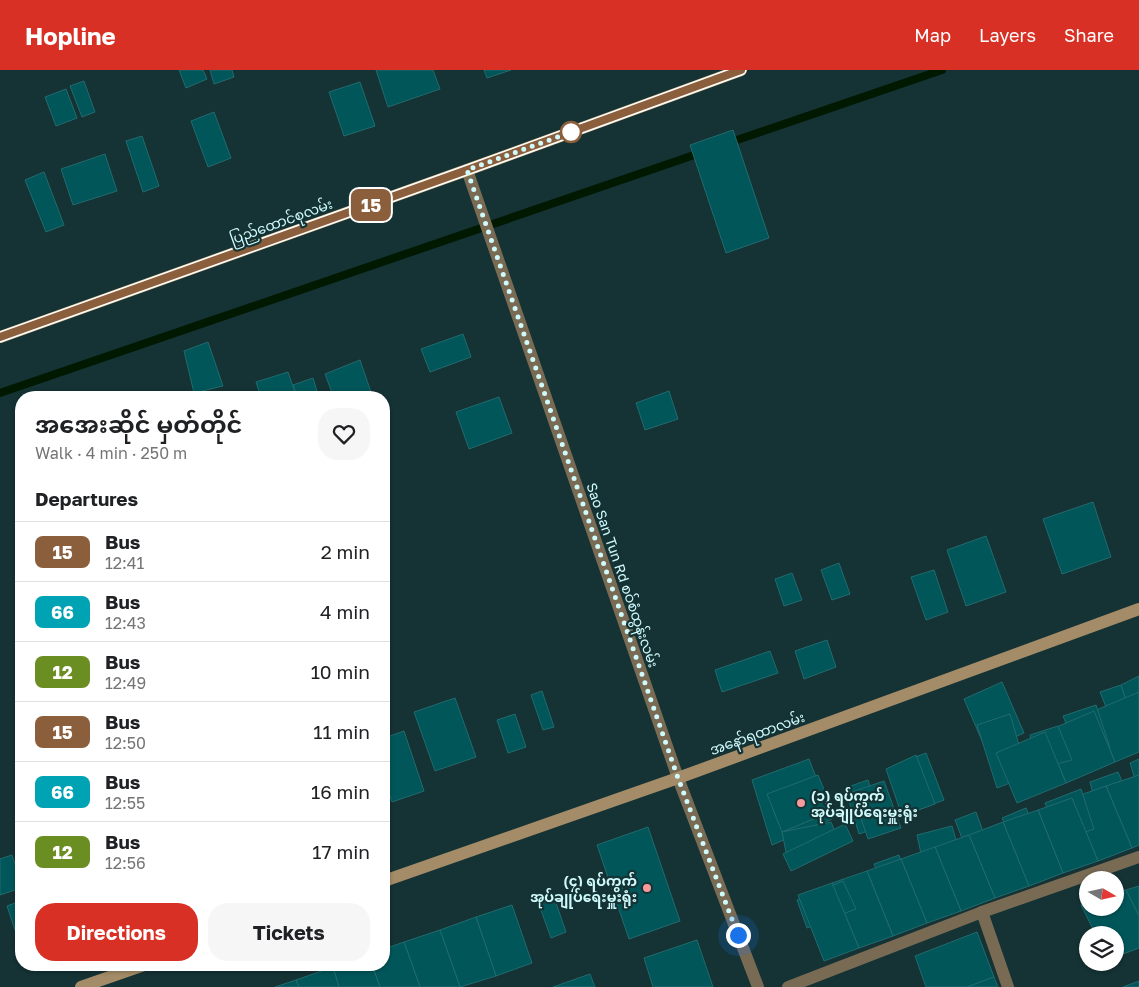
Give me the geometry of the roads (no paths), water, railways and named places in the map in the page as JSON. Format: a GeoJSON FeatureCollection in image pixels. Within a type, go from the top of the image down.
{"type":"FeatureCollection","features":[{"type":"Feature","properties":{"kind":"main road","name":"ပြည်ထောင်စုလမ်း"},"geometry":{"type":"LineString","coordinates":[[0,337],[741,70]]}},
{"type":"Feature","properties":{"kind":"main road","name":"အနော်ရထာလမ်း"},"geometry":{"type":"LineString","coordinates":[[390,879],[678,778],[1139,609]]}},
{"type":"Feature","properties":{"kind":"main road"},"geometry":{"type":"LineString","coordinates":[[81,987],[127,971]]}},
{"type":"Feature","properties":{"kind":"street","name":"Sao San Tun Rd စဝ်စံထွန်းလမ်း"},"geometry":{"type":"LineString","coordinates":[[467,170],[678,778],[758,987]]}},
{"type":"Feature","properties":{"kind":"street"},"geometry":{"type":"LineString","coordinates":[[788,987],[982,912],[1139,857]]}},
{"type":"Feature","properties":{"kind":"street"},"geometry":{"type":"LineString","coordinates":[[982,912],[1008,987]]}},
{"type":"Feature","properties":{"kind":"waterway"},"geometry":{"type":"LineString","coordinates":[[728,143],[942,70]]}},
{"type":"Feature","properties":{"kind":"waterway"},"geometry":{"type":"LineString","coordinates":[[0,393],[703,152]]}},
{"type":"Feature","properties":{"kind":"place","name":"(၁) ရပ်ကွက် အုပ်ချုပ်ရေးမှူးရုံး"},"geometry":{"type":"Point","coordinates":[801,803]}},
{"type":"Feature","properties":{"kind":"place","name":"(၄) ရပ်ကွက် အုပ်ချုပ်ရေးမှူးရုံး"},"geometry":{"type":"Point","coordinates":[647,888]}}]}
